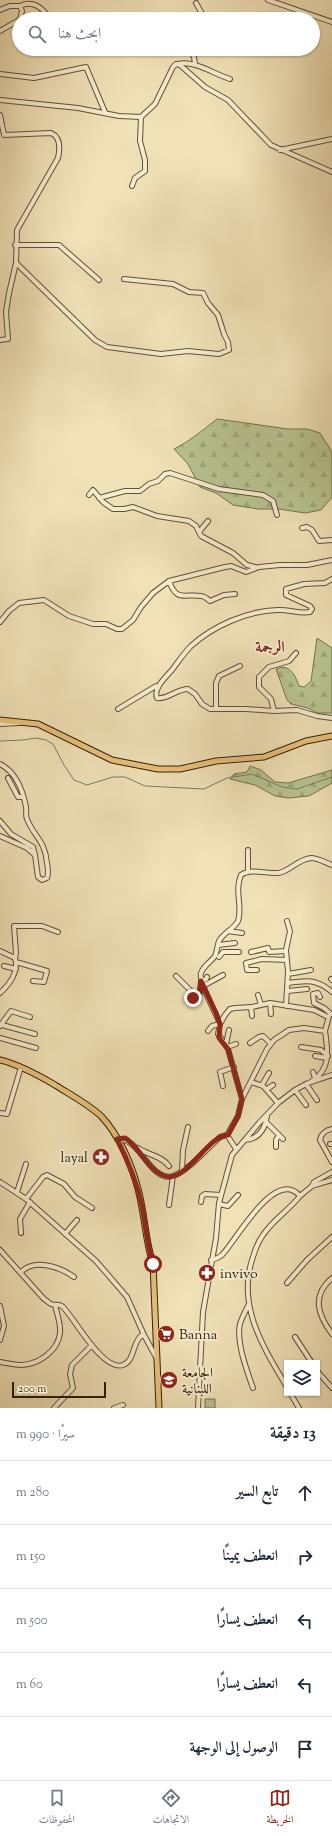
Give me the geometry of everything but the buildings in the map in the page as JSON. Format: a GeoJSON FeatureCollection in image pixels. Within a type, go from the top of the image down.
{"type":"FeatureCollection","features":[{"type":"Feature","properties":{"kind":"main road"},"geometry":{"type":"LineString","coordinates":[[0,720],[38,724],[112,760],[158,769],[180,769],[216,761],[264,757],[306,741],[332,736]]}},
{"type":"Feature","properties":{"kind":"main road"},"geometry":{"type":"LineString","coordinates":[[0,1060],[22,1067],[90,1107],[102,1117],[117,1139],[138,1187],[143,1208],[148,1250],[153,1264],[159,1408]]}},
{"type":"Feature","properties":{"kind":"street"},"geometry":{"type":"LineString","coordinates":[[8,0],[10,6]]}},
{"type":"Feature","properties":{"kind":"street"},"geometry":{"type":"LineString","coordinates":[[0,10],[10,6],[20,6],[25,1],[30,0],[34,2],[43,12]]}},
{"type":"Feature","properties":{"kind":"street"},"geometry":{"type":"LineString","coordinates":[[268,0],[303,12]]}},
{"type":"Feature","properties":{"kind":"street"},"geometry":{"type":"LineString","coordinates":[[196,3],[201,12]]}},
{"type":"Feature","properties":{"kind":"street"},"geometry":{"type":"LineString","coordinates":[[20,6],[22,12]]}},
{"type":"Feature","properties":{"kind":"street"},"geometry":{"type":"LineString","coordinates":[[320,18],[332,22]]}},
{"type":"Feature","properties":{"kind":"street"},"geometry":{"type":"LineString","coordinates":[[0,31],[12,24]]}},
{"type":"Feature","properties":{"kind":"street"},"geometry":{"type":"LineString","coordinates":[[193,56],[195,64]]}},
{"type":"Feature","properties":{"kind":"street"},"geometry":{"type":"LineString","coordinates":[[132,186],[135,178],[145,171],[146,160],[140,141],[141,117],[155,104],[173,67],[178,64],[188,62],[195,64],[213,74],[230,79]]}},
{"type":"Feature","properties":{"kind":"street"},"geometry":{"type":"LineString","coordinates":[[178,64],[183,66],[205,87],[228,100],[266,142],[279,150],[332,172]]}},
{"type":"Feature","properties":{"kind":"street"},"geometry":{"type":"LineString","coordinates":[[0,74],[34,78],[86,67],[105,112]]}},
{"type":"Feature","properties":{"kind":"street"},"geometry":{"type":"LineString","coordinates":[[0,100],[40,103],[105,112],[119,116],[141,117]]}},
{"type":"Feature","properties":{"kind":"street"},"geometry":{"type":"LineString","coordinates":[[0,116],[1,130],[4,135],[50,133],[56,136],[59,143],[58,158],[18,225],[15,245],[16,263],[8,293],[6,312],[8,338],[0,340]]}},
{"type":"Feature","properties":{"kind":"street"},"geometry":{"type":"LineString","coordinates":[[279,150],[332,139]]}},
{"type":"Feature","properties":{"kind":"street"},"geometry":{"type":"LineString","coordinates":[[15,245],[59,245],[99,280]]}},
{"type":"Feature","properties":{"kind":"street"},"geometry":{"type":"LineString","coordinates":[[16,263],[95,340],[104,346],[161,354],[188,351],[219,354],[229,350],[228,342],[218,315],[208,303],[203,293],[189,292],[173,284],[124,279]]}},
{"type":"Feature","properties":{"kind":"street"},"geometry":{"type":"LineString","coordinates":[[99,498],[125,491],[140,491],[149,484],[158,481],[166,474],[170,473],[219,489],[263,495],[273,501],[278,515]]}},
{"type":"Feature","properties":{"kind":"street"},"geometry":{"type":"LineString","coordinates":[[89,495],[93,490],[99,498],[113,509],[133,507],[153,515],[184,519],[192,523],[201,536],[233,554],[245,564],[255,567]]}},
{"type":"Feature","properties":{"kind":"street"},"geometry":{"type":"LineString","coordinates":[[199,532],[208,521]]}},
{"type":"Feature","properties":{"kind":"street"},"geometry":{"type":"LineString","coordinates":[[302,528],[309,527],[319,541],[332,540]]}},
{"type":"Feature","properties":{"kind":"street"},"geometry":{"type":"LineString","coordinates":[[0,622],[9,611],[19,603],[44,600],[69,616],[93,624],[106,624],[117,629],[122,629],[133,620],[141,607],[153,593],[169,581],[231,566],[246,572],[255,567],[280,564],[307,565],[332,560]]}},
{"type":"Feature","properties":{"kind":"street"},"geometry":{"type":"LineString","coordinates":[[332,579],[325,583],[304,584],[286,589],[286,595],[310,606],[312,609],[310,612],[276,610],[260,611],[232,620],[204,636],[188,649],[158,687],[156,695],[159,698],[179,690],[188,689],[195,694],[202,704],[210,709],[274,711],[297,710],[317,716],[332,718]]}},
{"type":"Feature","properties":{"kind":"street"},"geometry":{"type":"LineString","coordinates":[[169,581],[174,590],[182,596],[202,596],[210,601],[224,595],[235,594]]}},
{"type":"Feature","properties":{"kind":"street"},"geometry":{"type":"LineString","coordinates":[[274,711],[271,699],[259,687],[259,677],[269,667],[289,660],[296,653]]}},
{"type":"Feature","properties":{"kind":"street"},"geometry":{"type":"LineString","coordinates":[[216,709],[216,683],[219,676],[240,666]]}},
{"type":"Feature","properties":{"kind":"street"},"geometry":{"type":"LineString","coordinates":[[118,709],[156,686],[158,687]]}},
{"type":"Feature","properties":{"kind":"street"},"geometry":{"type":"LineString","coordinates":[[0,724],[21,722]]}},
{"type":"Feature","properties":{"kind":"street"},"geometry":{"type":"LineString","coordinates":[[0,764],[15,778],[26,808],[26,818],[45,850],[48,872],[45,879],[40,880],[38,878],[33,847],[11,834],[0,821]]}},
{"type":"Feature","properties":{"kind":"street"},"geometry":{"type":"LineString","coordinates":[[8,778],[18,795],[22,797]]}},
{"type":"Feature","properties":{"kind":"street"},"geometry":{"type":"LineString","coordinates":[[0,836],[27,848],[35,855]]}},
{"type":"Feature","properties":{"kind":"street"},"geometry":{"type":"LineString","coordinates":[[248,850],[248,872]]}},
{"type":"Feature","properties":{"kind":"street"},"geometry":{"type":"LineString","coordinates":[[217,957],[219,941],[237,923],[239,917],[237,895],[241,875],[248,872],[280,873],[295,863],[313,858],[332,865]]}},
{"type":"Feature","properties":{"kind":"street"},"geometry":{"type":"LineString","coordinates":[[286,1006],[288,974],[286,951],[290,931],[287,921]]}},
{"type":"Feature","properties":{"kind":"street"},"geometry":{"type":"LineString","coordinates":[[0,992],[13,976],[16,969],[14,926],[42,926],[58,932]]}},
{"type":"Feature","properties":{"kind":"street"},"geometry":{"type":"LineString","coordinates":[[228,931],[242,933]]}},
{"type":"Feature","properties":{"kind":"street"},"geometry":{"type":"LineString","coordinates":[[218,945],[235,943]]}},
{"type":"Feature","properties":{"kind":"street"},"geometry":{"type":"LineString","coordinates":[[251,952],[268,948],[269,952],[286,951]]}},
{"type":"Feature","properties":{"kind":"street"},"geometry":{"type":"LineString","coordinates":[[0,951],[15,960],[47,970],[44,982],[33,981]]}},
{"type":"Feature","properties":{"kind":"street"},"geometry":{"type":"LineString","coordinates":[[176,976],[190,990],[196,1001],[199,1000],[202,983],[201,974],[204,968],[223,952],[239,952]]}},
{"type":"Feature","properties":{"kind":"street"},"geometry":{"type":"LineString","coordinates":[[217,957],[226,956]]}},
{"type":"Feature","properties":{"kind":"street"},"geometry":{"type":"LineString","coordinates":[[256,970],[247,970],[246,963],[262,959],[287,960]]}},
{"type":"Feature","properties":{"kind":"street"},"geometry":{"type":"LineString","coordinates":[[4,966],[16,969]]}},
{"type":"Feature","properties":{"kind":"street"},"geometry":{"type":"LineString","coordinates":[[288,974],[311,970]]}},
{"type":"Feature","properties":{"kind":"street"},"geometry":{"type":"LineString","coordinates":[[202,983],[223,975]]}},
{"type":"Feature","properties":{"kind":"street"},"geometry":{"type":"LineString","coordinates":[[202,983],[207,976]]}},
{"type":"Feature","properties":{"kind":"street"},"geometry":{"type":"LineString","coordinates":[[288,983],[307,981],[318,982],[332,992]]}},
{"type":"Feature","properties":{"kind":"street"},"geometry":{"type":"LineString","coordinates":[[202,983],[214,1007],[220,1024],[219,1038],[226,1045],[234,1067],[242,1099]]}},
{"type":"Feature","properties":{"kind":"street"},"geometry":{"type":"LineString","coordinates":[[288,991],[307,989]]}},
{"type":"Feature","properties":{"kind":"street"},"geometry":{"type":"LineString","coordinates":[[320,997],[318,993],[313,994],[314,1003],[324,1008],[330,1014]]}},
{"type":"Feature","properties":{"kind":"street"},"geometry":{"type":"LineString","coordinates":[[258,995],[261,1005]]}},
{"type":"Feature","properties":{"kind":"street"},"geometry":{"type":"LineString","coordinates":[[208,1031],[212,1026],[220,1024],[230,1009],[270,1003],[286,1006],[295,1005],[330,1014]]}},
{"type":"Feature","properties":{"kind":"street"},"geometry":{"type":"LineString","coordinates":[[270,1003],[271,1014]]}},
{"type":"Feature","properties":{"kind":"street"},"geometry":{"type":"LineString","coordinates":[[251,1007],[252,1016]]}},
{"type":"Feature","properties":{"kind":"street"},"geometry":{"type":"LineString","coordinates":[[30,1017],[11,1011],[1,1025],[35,1034]]}},
{"type":"Feature","properties":{"kind":"street"},"geometry":{"type":"LineString","coordinates":[[198,1408],[202,1324],[211,1260],[216,1238],[216,1212],[228,1166],[236,1149],[278,1103],[295,1090],[316,1078],[324,1070],[329,1055],[325,1031],[330,1014]]}},
{"type":"Feature","properties":{"kind":"street"},"geometry":{"type":"LineString","coordinates":[[327,1024],[332,1025]]}},
{"type":"Feature","properties":{"kind":"street"},"geometry":{"type":"LineString","coordinates":[[135,1145],[142,1157],[159,1174],[173,1176],[220,1137],[228,1135],[238,1116],[242,1099],[271,1044],[277,1037],[289,1030],[304,1028],[325,1031]]}},
{"type":"Feature","properties":{"kind":"street"},"geometry":{"type":"LineString","coordinates":[[226,1045],[228,1030]]}},
{"type":"Feature","properties":{"kind":"street"},"geometry":{"type":"LineString","coordinates":[[250,1044],[259,1036],[263,1036],[271,1044]]}},
{"type":"Feature","properties":{"kind":"street"},"geometry":{"type":"LineString","coordinates":[[0,1038],[36,1048]]}},
{"type":"Feature","properties":{"kind":"street"},"geometry":{"type":"LineString","coordinates":[[226,1045],[236,1044]]}},
{"type":"Feature","properties":{"kind":"street"},"geometry":{"type":"LineString","coordinates":[[301,1047],[322,1050],[329,1055]]}},
{"type":"Feature","properties":{"kind":"street"},"geometry":{"type":"LineString","coordinates":[[315,1056],[329,1055]]}},
{"type":"Feature","properties":{"kind":"street"},"geometry":{"type":"LineString","coordinates":[[0,1113],[8,1114],[22,1067]]}},
{"type":"Feature","properties":{"kind":"street"},"geometry":{"type":"LineString","coordinates":[[223,1086],[220,1072],[234,1067]]}},
{"type":"Feature","properties":{"kind":"street"},"geometry":{"type":"LineString","coordinates":[[313,1072],[316,1078]]}},
{"type":"Feature","properties":{"kind":"street"},"geometry":{"type":"LineString","coordinates":[[262,1085],[269,1073]]}},
{"type":"Feature","properties":{"kind":"street"},"geometry":{"type":"LineString","coordinates":[[307,1083],[332,1075]]}},
{"type":"Feature","properties":{"kind":"street"},"geometry":{"type":"LineString","coordinates":[[251,1082],[262,1085],[278,1103]]}},
{"type":"Feature","properties":{"kind":"street"},"geometry":{"type":"LineString","coordinates":[[307,1083],[317,1100]]}},
{"type":"Feature","properties":{"kind":"street"},"geometry":{"type":"LineString","coordinates":[[267,1089],[273,1084]]}},
{"type":"Feature","properties":{"kind":"street"},"geometry":{"type":"LineString","coordinates":[[295,1090],[306,1105]]}},
{"type":"Feature","properties":{"kind":"street"},"geometry":{"type":"LineString","coordinates":[[245,1140],[252,1140],[259,1135],[266,1122],[267,1116]]}},
{"type":"Feature","properties":{"kind":"street"},"geometry":{"type":"LineString","coordinates":[[266,1122],[283,1139]]}},
{"type":"Feature","properties":{"kind":"street"},"geometry":{"type":"LineString","coordinates":[[182,1170],[183,1150],[188,1127]]}},
{"type":"Feature","properties":{"kind":"street"},"geometry":{"type":"LineString","coordinates":[[332,1129],[327,1130],[322,1135],[320,1140],[332,1162]]}},
{"type":"Feature","properties":{"kind":"street"},"geometry":{"type":"LineString","coordinates":[[228,1135],[236,1149]]}},
{"type":"Feature","properties":{"kind":"street"},"geometry":{"type":"LineString","coordinates":[[276,1147],[276,1140],[279,1135]]}},
{"type":"Feature","properties":{"kind":"street"},"geometry":{"type":"LineString","coordinates":[[117,1139],[125,1138],[144,1153],[164,1160],[169,1166]]}},
{"type":"Feature","properties":{"kind":"street"},"geometry":{"type":"LineString","coordinates":[[17,1192],[26,1164]]}},
{"type":"Feature","properties":{"kind":"street"},"geometry":{"type":"LineString","coordinates":[[284,1382],[259,1338],[252,1321],[249,1303],[248,1274],[259,1241],[268,1228],[312,1186],[314,1182],[332,1172]]}},
{"type":"Feature","properties":{"kind":"street"},"geometry":{"type":"LineString","coordinates":[[21,1233],[20,1219],[28,1200],[43,1178],[47,1175],[64,1184],[75,1197],[92,1208]]}},
{"type":"Feature","properties":{"kind":"street"},"geometry":{"type":"LineString","coordinates":[[169,1206],[173,1176]]}},
{"type":"Feature","properties":{"kind":"street"},"geometry":{"type":"LineString","coordinates":[[312,1186],[332,1180]]}},
{"type":"Feature","properties":{"kind":"street"},"geometry":{"type":"LineString","coordinates":[[0,1182],[28,1200],[65,1234],[91,1255],[121,1289],[138,1319],[144,1335],[158,1360]]}},
{"type":"Feature","properties":{"kind":"street"},"geometry":{"type":"LineString","coordinates":[[211,1260],[223,1254],[250,1216],[265,1201],[287,1189],[295,1191],[300,1196]]}},
{"type":"Feature","properties":{"kind":"street"},"geometry":{"type":"LineString","coordinates":[[201,1202],[202,1196],[205,1194],[221,1194]]}},
{"type":"Feature","properties":{"kind":"street"},"geometry":{"type":"LineString","coordinates":[[219,1204],[228,1206],[238,1195]]}},
{"type":"Feature","properties":{"kind":"street"},"geometry":{"type":"LineString","coordinates":[[65,1234],[77,1220]]}},
{"type":"Feature","properties":{"kind":"street"},"geometry":{"type":"LineString","coordinates":[[287,1283],[307,1260],[332,1237]]}},
{"type":"Feature","properties":{"kind":"street"},"geometry":{"type":"LineString","coordinates":[[0,1250],[39,1294],[55,1305],[57,1304],[62,1307],[103,1359],[113,1365],[122,1365],[130,1358],[138,1338],[144,1335]]}},
{"type":"Feature","properties":{"kind":"street"},"geometry":{"type":"LineString","coordinates":[[21,1272],[29,1266],[38,1264],[63,1271],[74,1277]]}},
{"type":"Feature","properties":{"kind":"street"},"geometry":{"type":"LineString","coordinates":[[332,1278],[322,1291],[318,1306],[322,1320],[332,1334]]}},
{"type":"Feature","properties":{"kind":"street"},"geometry":{"type":"LineString","coordinates":[[249,1303],[240,1323],[240,1335],[244,1358],[253,1388]]}},
{"type":"Feature","properties":{"kind":"street"},"geometry":{"type":"LineString","coordinates":[[0,1362],[16,1364],[31,1363],[42,1358],[52,1350],[60,1333],[55,1305]]}},
{"type":"Feature","properties":{"kind":"street"},"geometry":{"type":"LineString","coordinates":[[0,1306],[4,1326],[0,1340]]}},
{"type":"Feature","properties":{"kind":"street"},"geometry":{"type":"LineString","coordinates":[[295,1337],[310,1360]]}},
{"type":"Feature","properties":{"kind":"street"},"geometry":{"type":"LineString","coordinates":[[54,1408],[73,1388],[70,1374],[72,1365],[92,1345]]}},
{"type":"Feature","properties":{"kind":"street"},"geometry":{"type":"LineString","coordinates":[[320,1374],[332,1388]]}},
{"type":"Feature","properties":{"kind":"street"},"geometry":{"type":"LineString","coordinates":[[292,1396],[299,1408]]}},
{"type":"Feature","properties":{"kind":"street"},"geometry":{"type":"LineString","coordinates":[[114,1408],[123,1406]]}},
{"type":"Feature","properties":{"kind":"green space"},"geometry":{"type":"Polygon","coordinates":[[[217,419],[288,429],[307,429],[320,433],[332,452],[332,497],[321,510],[305,513],[279,509],[258,509],[233,505],[216,493],[200,487],[188,464],[174,449],[191,439],[217,419]]]}},
{"type":"Feature","properties":{"kind":"green space"},"geometry":{"type":"Polygon","coordinates":[[[317,638],[332,648],[332,713],[317,713],[308,708],[291,704],[287,700],[276,669],[288,669],[294,674],[299,686],[304,687],[311,681],[317,638]]]}},
{"type":"Feature","properties":{"kind":"green space"},"geometry":{"type":"Polygon","coordinates":[[[250,766],[261,770],[275,782],[288,783],[332,770],[332,783],[309,796],[288,798],[275,796],[255,785],[230,779],[234,774],[247,772],[250,766]]]}},
{"type":"Feature","properties":{"kind":"green space"},"geometry":{"type":"Polygon","coordinates":[[[205,1399],[215,1399],[215,1408],[205,1408],[205,1399]]]}},
{"type":"Feature","properties":{"kind":"waterway"},"geometry":{"type":"LineString","coordinates":[[0,741],[36,738],[46,740],[53,744],[74,780],[87,785],[113,777],[125,777],[145,786],[204,789],[227,778],[252,774],[282,787],[297,789],[332,777]]}},
{"type":"Feature","properties":{"kind":"place","name":"layal"},"geometry":{"type":"Point","coordinates":[101,1157]}},
{"type":"Feature","properties":{"kind":"place","name":"invivo"},"geometry":{"type":"Point","coordinates":[207,1273]}},
{"type":"Feature","properties":{"kind":"place","name":"Banna"},"geometry":{"type":"Point","coordinates":[166,1334]}},
{"type":"Feature","properties":{"kind":"place","name":"الجامعة اللبنانية"},"geometry":{"type":"Point","coordinates":[169,1380]}},
{"type":"Feature","properties":{"kind":"district","name":"الرجمة"},"geometry":{"type":"Point","coordinates":[270,646]}},
{"type":"Feature","properties":{"kind":"route"},"geometry":{"type":"LineString","coordinates":[[153,1264],[148,1250],[143,1208],[138,1187],[117,1139],[125,1138],[135,1145],[142,1157],[159,1174],[169,1177],[173,1176],[197,1159],[220,1137],[228,1135],[240,1111],[242,1099],[228,1049],[226,1044],[219,1038],[218,1034],[220,1024],[214,1007],[201,981],[199,985],[199,1000],[196,1001],[193,998]]}}]}
